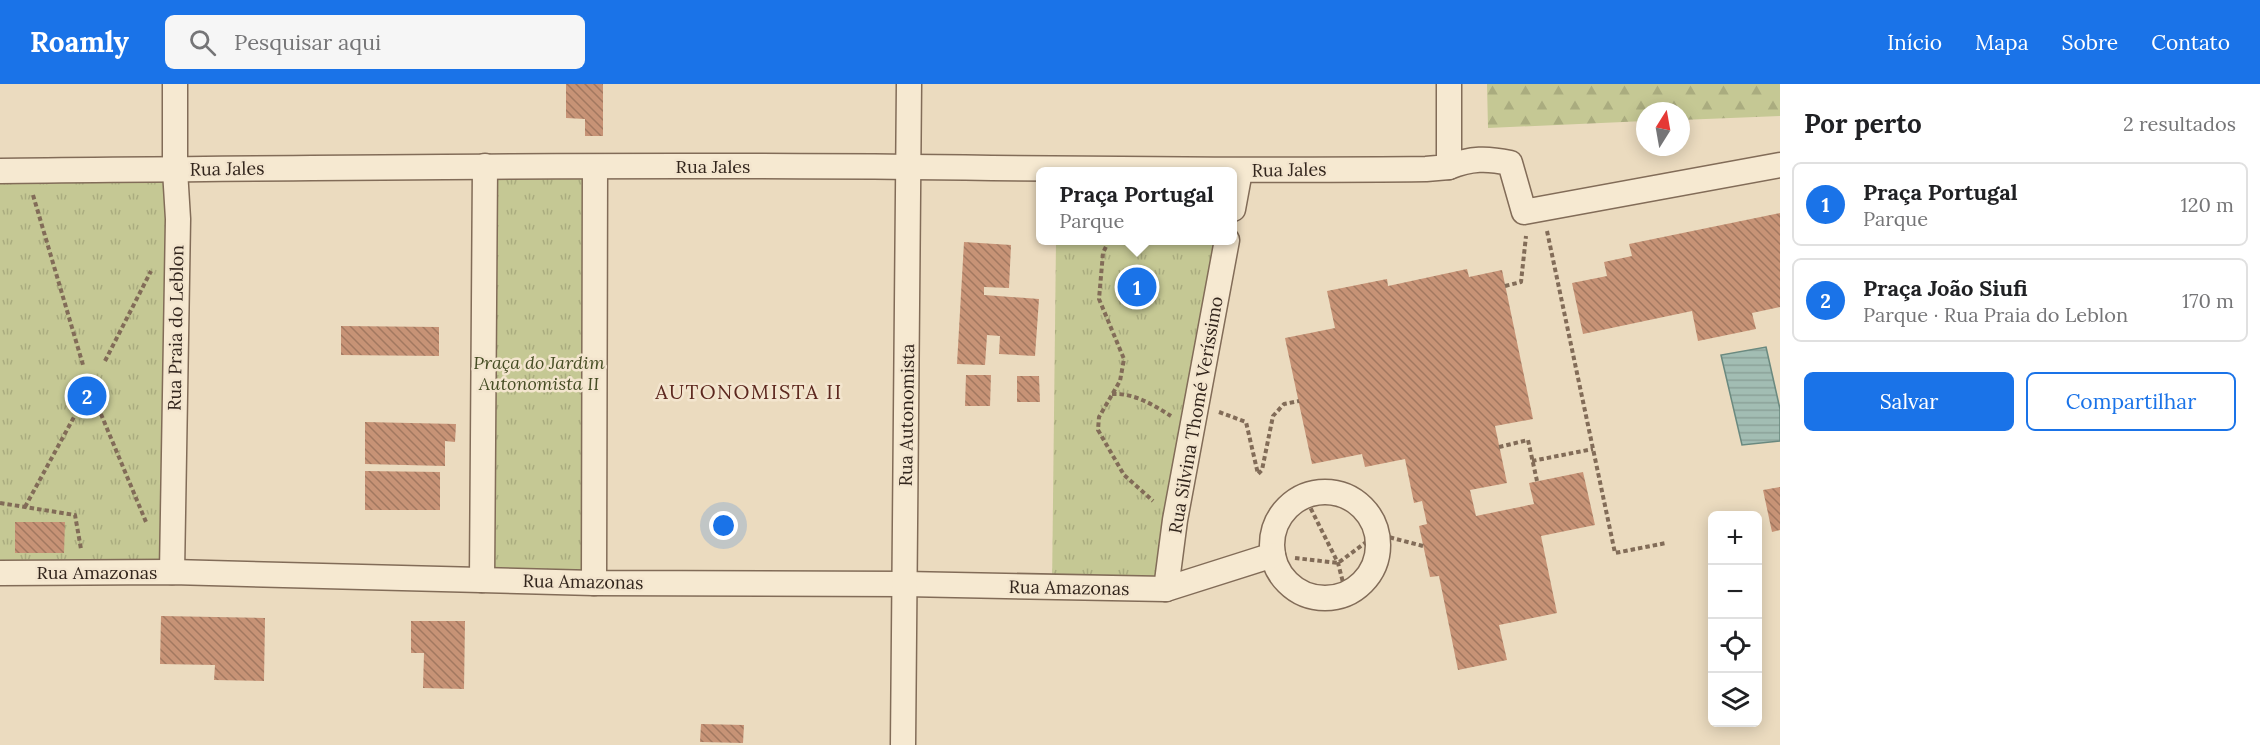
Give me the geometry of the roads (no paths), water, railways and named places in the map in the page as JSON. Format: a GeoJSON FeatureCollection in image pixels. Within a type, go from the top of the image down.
{"type":"FeatureCollection","features":[{"type":"Feature","properties":{"kind":"street","name":"Rua Praia do Leblon"},"geometry":{"type":"LineString","coordinates":[[172,572],[178,219],[175,170],[176,84]]}},
{"type":"Feature","properties":{"kind":"street","name":"Rua Autonomista"},"geometry":{"type":"LineString","coordinates":[[903,745],[909,84]]}},
{"type":"Feature","properties":{"kind":"street"},"geometry":{"type":"LineString","coordinates":[[1437,168],[1449,84]]}},
{"type":"Feature","properties":{"kind":"street","name":"Rua Jales"},"geometry":{"type":"LineString","coordinates":[[1237,171],[1437,168],[1478,159],[1510,163],[1524,212],[1780,165]]}},
{"type":"Feature","properties":{"kind":"street","name":"Rua Jales"},"geometry":{"type":"LineString","coordinates":[[0,171],[484,166],[1036,169]]}},
{"type":"Feature","properties":{"kind":"street"},"geometry":{"type":"LineString","coordinates":[[482,580],[484,166]]}},
{"type":"Feature","properties":{"kind":"street"},"geometry":{"type":"LineString","coordinates":[[594,584],[595,167]]}},
{"type":"Feature","properties":{"kind":"street"},"geometry":{"type":"LineString","coordinates":[[1237,187],[1240,171]]}},
{"type":"Feature","properties":{"kind":"street","name":"Rua Silvina Thomé Veríssimo"},"geometry":{"type":"LineString","coordinates":[[1166,589],[1175,520],[1226,245]]}},
{"type":"Feature","properties":{"kind":"street"},"geometry":{"type":"LineString","coordinates":[[1324,490],[1346,495],[1363,506],[1375,523],[1379,544],[1376,565],[1364,582],[1346,594],[1326,599],[1305,594],[1287,583],[1275,566],[1273,555],[1270,545],[1275,524],[1286,507],[1304,495],[1324,490]]}},
{"type":"Feature","properties":{"kind":"street","name":"Rua Amazonas"},"geometry":{"type":"LineString","coordinates":[[0,573],[172,572],[594,584],[905,584],[1166,589],[1273,555]]}},
{"type":"Feature","properties":{"kind":"place","name":"Praça Portugal"},"geometry":{"type":"Point","coordinates":[1137,287]}},
{"type":"Feature","properties":{"kind":"place","name":"Praça João Siufi"},"geometry":{"type":"Point","coordinates":[87,396]}},
{"type":"Feature","properties":{"kind":"district","name":"AUTONOMISTA II"},"geometry":{"type":"Point","coordinates":[749,392]}},
{"type":"Feature","properties":{"kind":"park label","name":"Praça do Jardim Autonomista II"},"geometry":{"type":"Point","coordinates":[539,373]}}]}
